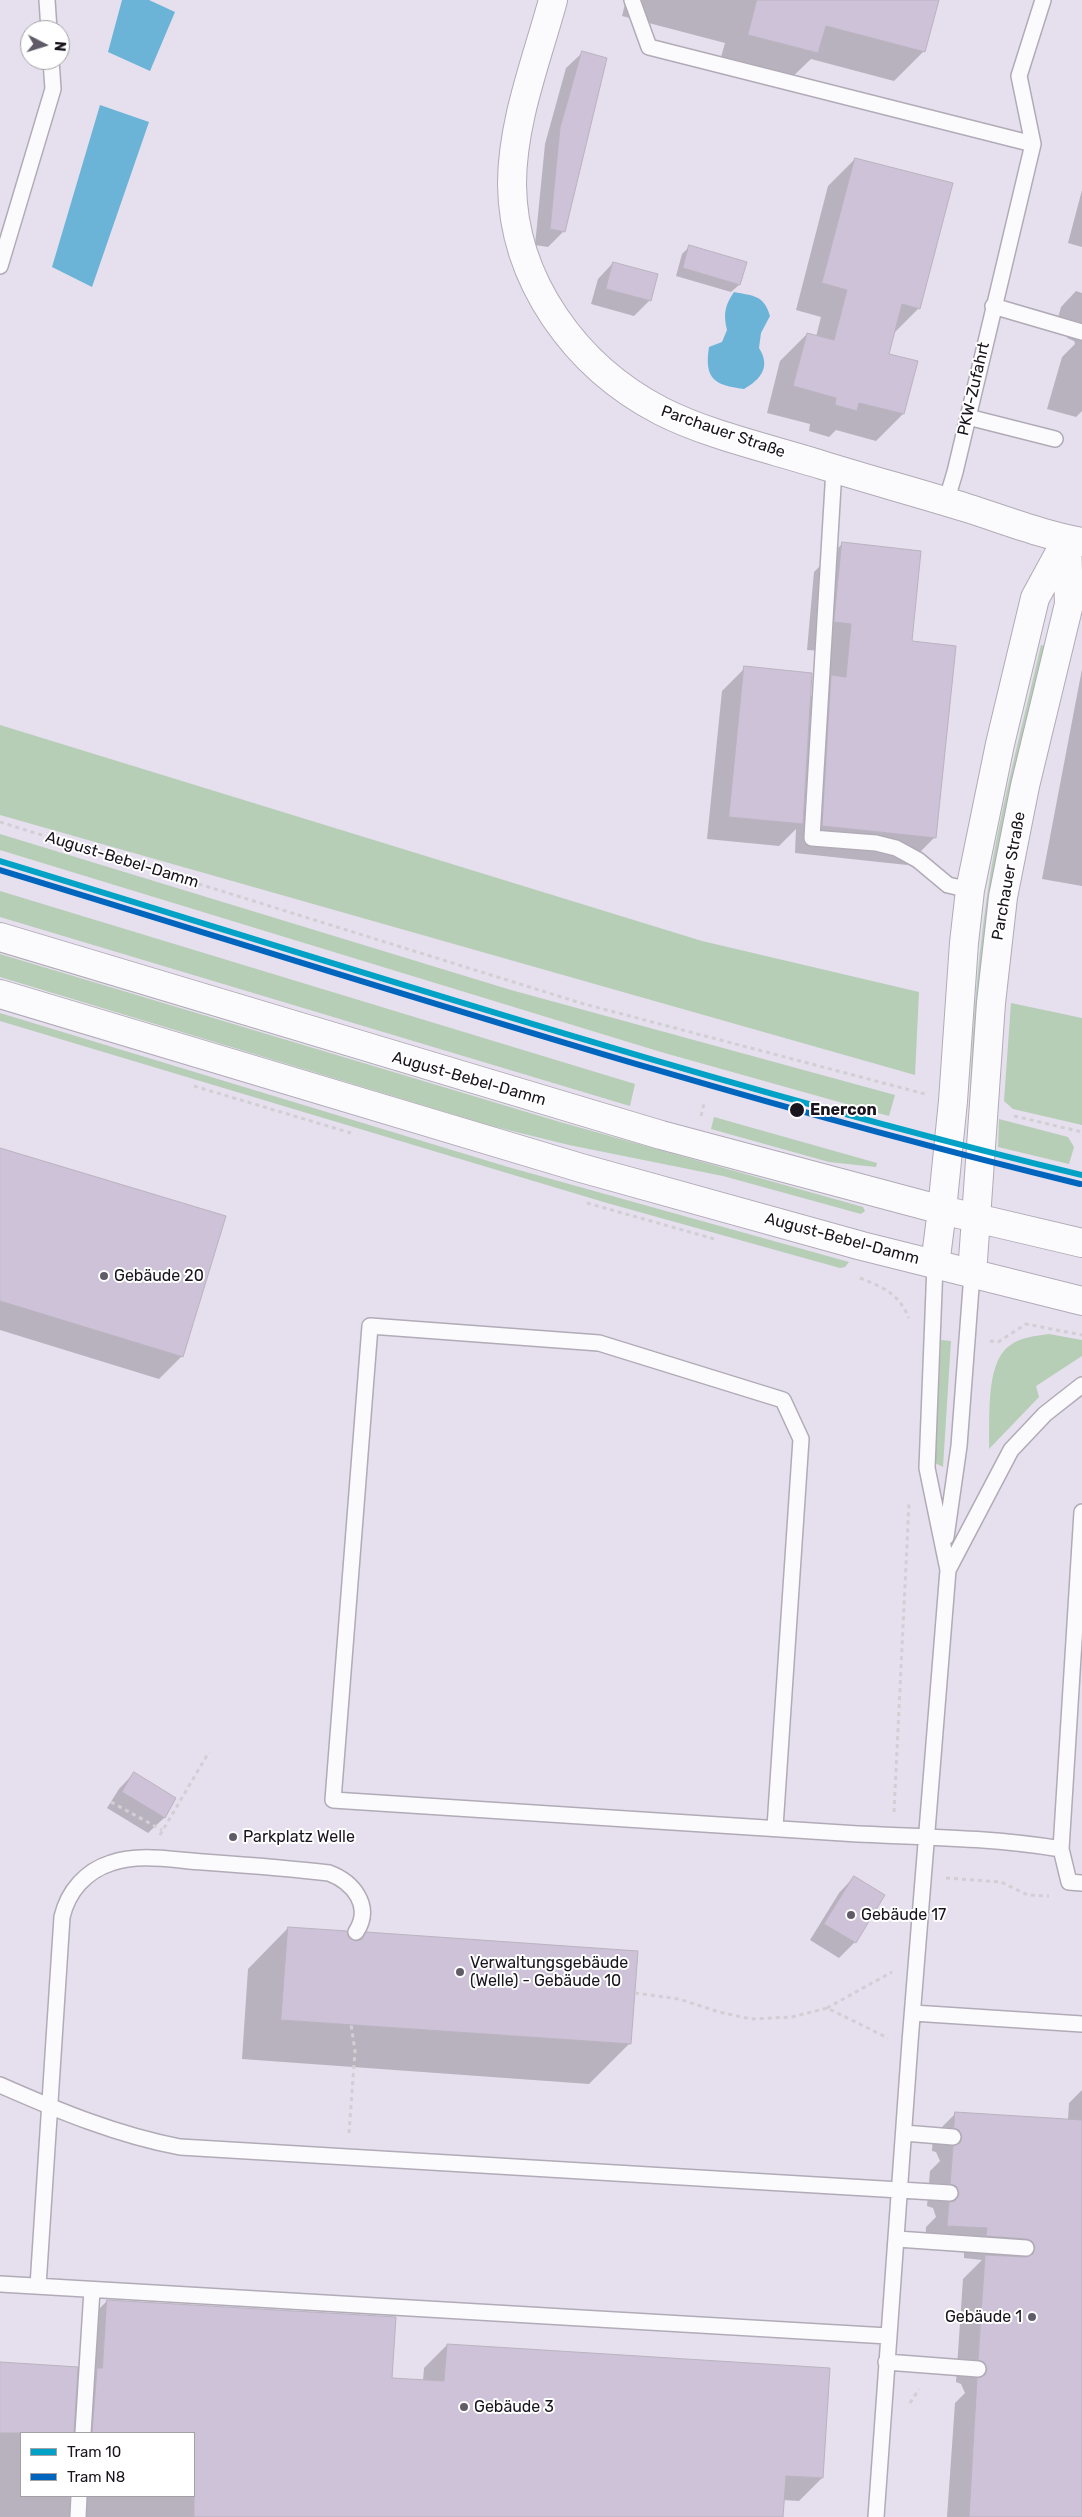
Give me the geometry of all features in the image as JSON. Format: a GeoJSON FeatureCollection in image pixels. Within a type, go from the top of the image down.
{"type":"FeatureCollection","features":[{"type":"Feature","properties":{"kind":"main road","name":"Parchauer Straße"},"geometry":{"type":"LineString","coordinates":[[553,0],[523,108],[512,183],[515,218],[522,251],[533,282],[549,312],[591,360],[621,386],[662,412],[726,436],[1074,541]]}},
{"type":"Feature","properties":{"kind":"main road","name":"Parchauer Straße"},"geometry":{"type":"LineString","coordinates":[[942,1210],[954,1101],[964,943],[970,890],[1000,744],[1035,598],[1074,541]]}},
{"type":"Feature","properties":{"kind":"main road","name":"Parchauer Straße"},"geometry":{"type":"LineString","coordinates":[[976,1218],[991,1002],[1003,897],[1025,786],[1069,604],[1074,541]]}},
{"type":"Feature","properties":{"kind":"main road","name":"August-Bebel-Damm"},"geometry":{"type":"LineString","coordinates":[[0,937],[661,1135],[942,1210],[1082,1243]]}},
{"type":"Feature","properties":{"kind":"main road","name":"August-Bebel-Damm"},"geometry":{"type":"LineString","coordinates":[[0,994],[581,1168],[936,1265],[1082,1301]]}},
{"type":"Feature","properties":{"kind":"main road","name":"August-Bebel-Damm"},"geometry":{"type":"LineString","coordinates":[[936,1265],[942,1210]]}},
{"type":"Feature","properties":{"kind":"main road"},"geometry":{"type":"LineString","coordinates":[[972,1274],[976,1218]]}},
{"type":"Feature","properties":{"kind":"lane"},"geometry":{"type":"LineString","coordinates":[[47,0],[48,20]]}},
{"type":"Feature","properties":{"kind":"lane"},"geometry":{"type":"LineString","coordinates":[[632,0],[649,46],[1033,144],[1019,76],[1043,0]]}},
{"type":"Feature","properties":{"kind":"lane"},"geometry":{"type":"LineString","coordinates":[[0,266],[53,89],[52,70]]}},
{"type":"Feature","properties":{"kind":"lane","name":"PKW-Zufahrt"},"geometry":{"type":"LineString","coordinates":[[946,502],[955,472],[1033,144]]}},
{"type":"Feature","properties":{"kind":"lane"},"geometry":{"type":"LineString","coordinates":[[993,306],[1082,332]]}},
{"type":"Feature","properties":{"kind":"lane"},"geometry":{"type":"LineString","coordinates":[[968,417],[1054,439]]}},
{"type":"Feature","properties":{"kind":"lane"},"geometry":{"type":"LineString","coordinates":[[834,469],[812,838],[876,844],[896,848],[918,860],[948,885],[970,890]]}},
{"type":"Feature","properties":{"kind":"lane"},"geometry":{"type":"LineString","coordinates":[[876,2517],[910,2042],[948,1570],[927,1468],[936,1265]]}},
{"type":"Feature","properties":{"kind":"lane"},"geometry":{"type":"LineString","coordinates":[[944,1548],[959,1446],[972,1274]]}},
{"type":"Feature","properties":{"kind":"lane"},"geometry":{"type":"LineString","coordinates":[[775,1827],[801,1439],[783,1400],[599,1343],[370,1326],[333,1800],[893,1835],[927,1836],[1061,1848]]}},
{"type":"Feature","properties":{"kind":"lane"},"geometry":{"type":"LineString","coordinates":[[948,1570],[1011,1450],[1051,1409],[1082,1385]]}},
{"type":"Feature","properties":{"kind":"lane"},"geometry":{"type":"LineString","coordinates":[[1082,1512],[1061,1848],[1069,1882],[1082,1883]]}},
{"type":"Feature","properties":{"kind":"lane"},"geometry":{"type":"LineString","coordinates":[[38,2286],[61,1925],[66,1902],[77,1885],[105,1865],[123,1860],[158,1859],[329,1873],[350,1884],[358,1896],[361,1904],[361,1920],[356,1932]]}},
{"type":"Feature","properties":{"kind":"lane"},"geometry":{"type":"LineString","coordinates":[[913,2013],[1082,2024]]}},
{"type":"Feature","properties":{"kind":"lane"},"geometry":{"type":"LineString","coordinates":[[0,2085],[50,2107],[110,2129],[180,2147],[950,2193]]}},
{"type":"Feature","properties":{"kind":"lane"},"geometry":{"type":"LineString","coordinates":[[904,2134],[953,2137]]}},
{"type":"Feature","properties":{"kind":"lane"},"geometry":{"type":"LineString","coordinates":[[897,2239],[1026,2248]]}},
{"type":"Feature","properties":{"kind":"lane"},"geometry":{"type":"LineString","coordinates":[[0,2284],[888,2336]]}},
{"type":"Feature","properties":{"kind":"lane"},"geometry":{"type":"LineString","coordinates":[[83,2432],[92,2290]]}},
{"type":"Feature","properties":{"kind":"lane"},"geometry":{"type":"LineString","coordinates":[[886,2362],[978,2369]]}},
{"type":"Feature","properties":{"kind":"lane"},"geometry":{"type":"LineString","coordinates":[[78,2517],[79,2497]]}},
{"type":"Feature","properties":{"kind":"path","name":"August-Bebel-Damm"},"geometry":{"type":"LineString","coordinates":[[0,822],[584,1004],[928,1095]]}},
{"type":"Feature","properties":{"kind":"path"},"geometry":{"type":"LineString","coordinates":[[1008,1115],[1082,1132]]}},
{"type":"Feature","properties":{"kind":"path"},"geometry":{"type":"LineString","coordinates":[[988,1341],[998,1342],[1026,1324],[1082,1335]]}},
{"type":"Feature","properties":{"kind":"path"},"geometry":{"type":"LineString","coordinates":[[893,1835],[909,1499]]}},
{"type":"Feature","properties":{"kind":"path"},"geometry":{"type":"LineString","coordinates":[[158,1859],[162,1830],[209,1752]]}},
{"type":"Feature","properties":{"kind":"path"},"geometry":{"type":"LineString","coordinates":[[112,1802],[162,1830]]}},
{"type":"Feature","properties":{"kind":"path"},"geometry":{"type":"LineString","coordinates":[[923,1876],[1001,1882],[1028,1894],[1055,1897]]}},
{"type":"Feature","properties":{"kind":"path"},"geometry":{"type":"LineString","coordinates":[[634,1992],[679,1999],[719,2012],[751,2019],[792,2016],[827,2008],[917,1958]]}},
{"type":"Feature","properties":{"kind":"path"},"geometry":{"type":"LineString","coordinates":[[827,2008],[884,2037],[910,2042]]}},
{"type":"Feature","properties":{"kind":"path"},"geometry":{"type":"LineString","coordinates":[[348,2157],[355,2050],[351,2024]]}},
{"type":"Feature","properties":{"kind":"path"},"geometry":{"type":"LineString","coordinates":[[908,2406],[912,2397],[925,2384]]}},
{"type":"Feature","properties":{"kind":"green space"},"geometry":{"type":"Polygon","coordinates":[[[1041,645],[1049,647],[977,1094],[970,1092],[971,1064],[983,926],[1002,813],[1041,645]]]}},
{"type":"Feature","properties":{"kind":"green space"},"geometry":{"type":"Polygon","coordinates":[[[0,725],[702,941],[919,992],[915,1075],[0,815],[0,725]]]}},
{"type":"Feature","properties":{"kind":"green space"},"geometry":{"type":"Polygon","coordinates":[[[0,834],[511,990],[895,1095],[889,1116],[661,1052],[0,850],[0,834]]]}},
{"type":"Feature","properties":{"kind":"green space"},"geometry":{"type":"Polygon","coordinates":[[[0,891],[635,1084],[630,1106],[0,917],[0,891]]]}},
{"type":"Feature","properties":{"kind":"green space"},"geometry":{"type":"Polygon","coordinates":[[[0,954],[560,1122],[863,1207],[865,1211],[861,1214],[723,1176],[569,1145],[492,1126],[0,977],[0,954]]]}},
{"type":"Feature","properties":{"kind":"green space"},"geometry":{"type":"Polygon","coordinates":[[[1011,1003],[1082,1018],[1082,1125],[1013,1109],[1004,1101],[1011,1003]]]}},
{"type":"Feature","properties":{"kind":"green space"},"geometry":{"type":"Polygon","coordinates":[[[0,1013],[508,1167],[849,1262],[845,1267],[840,1268],[607,1203],[0,1021],[0,1013]]]}},
{"type":"Feature","properties":{"kind":"green space"},"geometry":{"type":"Polygon","coordinates":[[[714,1117],[877,1163],[876,1167],[829,1162],[711,1129],[714,1117]]]}},
{"type":"Feature","properties":{"kind":"green space"},"geometry":{"type":"Polygon","coordinates":[[[999,1119],[1068,1137],[1074,1147],[1069,1164],[998,1147],[999,1119]]]}},
{"type":"Feature","properties":{"kind":"green space"},"geometry":{"type":"Polygon","coordinates":[[[1049,1334],[1082,1340],[1082,1356],[1036,1386],[1039,1397],[989,1449],[990,1394],[992,1379],[1001,1354],[1018,1341],[1028,1337],[1049,1334]]]}},
{"type":"Feature","properties":{"kind":"green space"},"geometry":{"type":"Polygon","coordinates":[[[941,1340],[951,1341],[943,1467],[935,1463],[941,1340]]]}},
{"type":"Feature","properties":{"kind":"water"},"geometry":{"type":"Polygon","coordinates":[[[122,0],[149,0],[175,12],[150,71],[108,52],[122,0]]]}},
{"type":"Feature","properties":{"kind":"water"},"geometry":{"type":"Polygon","coordinates":[[[100,105],[149,122],[92,287],[52,267],[100,105]]]}},
{"type":"Feature","properties":{"kind":"water"},"geometry":{"type":"Polygon","coordinates":[[[734,292],[753,296],[761,300],[768,309],[770,316],[761,333],[759,348],[764,361],[764,367],[759,377],[744,389],[718,382],[713,378],[708,366],[709,347],[722,342],[727,330],[726,310],[734,292]]]}},
{"type":"Feature","properties":{"kind":"building"},"geometry":{"type":"Polygon","coordinates":[[[757,0],[939,0],[925,52],[826,26],[818,53],[748,35],[757,0]]]}},
{"type":"Feature","properties":{"kind":"building"},"geometry":{"type":"Polygon","coordinates":[[[582,51],[607,58],[565,232],[550,229],[560,128],[582,51]]]}},
{"type":"Feature","properties":{"kind":"building"},"geometry":{"type":"Polygon","coordinates":[[[855,158],[953,183],[920,309],[902,304],[889,354],[918,361],[904,414],[859,403],[857,411],[835,405],[836,398],[793,386],[807,333],[834,340],[847,290],[822,283],[855,158]]]}},
{"type":"Feature","properties":{"kind":"building"},"geometry":{"type":"Polygon","coordinates":[[[689,245],[747,262],[740,285],[683,268],[689,245]]]}},
{"type":"Feature","properties":{"kind":"building"},"geometry":{"type":"Polygon","coordinates":[[[613,262],[658,274],[651,301],[606,289],[613,262]]]}},
{"type":"Feature","properties":{"kind":"building"},"geometry":{"type":"Polygon","coordinates":[[[842,542],[921,551],[912,641],[956,646],[936,838],[822,826],[831,675],[846,677],[851,624],[834,622],[842,542]]]}},
{"type":"Feature","properties":{"kind":"building"},"geometry":{"type":"Polygon","coordinates":[[[744,666],[812,673],[803,824],[729,817],[744,666]]]}},
{"type":"Feature","properties":{"kind":"building","name":"Gebäude 20"},"geometry":{"type":"Polygon","coordinates":[[[0,1148],[226,1216],[183,1357],[0,1301],[0,1148]]]}},
{"type":"Feature","properties":{"kind":"building"},"geometry":{"type":"Polygon","coordinates":[[[134,1772],[176,1798],[165,1818],[122,1792],[134,1772]]]}},
{"type":"Feature","properties":{"kind":"building","name":"Gebäude 17"},"geometry":{"type":"Polygon","coordinates":[[[854,1876],[885,1895],[856,1943],[824,1924],[854,1876]]]}},
{"type":"Feature","properties":{"kind":"building","name":"Verwaltungsgebäude (Welle) - Gebäude 10"},"geometry":{"type":"Polygon","coordinates":[[[288,1927],[347,1931],[349,1938],[356,1941],[362,1939],[366,1932],[638,1951],[631,2044],[281,2020],[288,1927]]]}},
{"type":"Feature","properties":{"kind":"building","name":"Gebäude 1"},"geometry":{"type":"Polygon","coordinates":[[[955,2112],[1082,2120],[1082,2517],[969,2517],[977,2378],[985,2375],[987,2369],[984,2362],[978,2360],[985,2255],[1026,2257],[1033,2254],[1035,2248],[1032,2241],[1027,2239],[986,2236],[987,2228],[947,2226],[949,2202],[955,2201],[959,2194],[956,2186],[950,2184],[953,2146],[960,2143],[962,2137],[959,2130],[954,2128],[955,2112]]]}},
{"type":"Feature","properties":{"kind":"building","name":"Gebäude 3"},"geometry":{"type":"Polygon","coordinates":[[[107,2300],[396,2317],[392,2378],[444,2381],[447,2344],[830,2368],[823,2478],[786,2476],[783,2517],[194,2517],[195,2432],[92,2432],[97,2368],[102,2368],[107,2300]]]}},
{"type":"Feature","properties":{"kind":"building"},"geometry":{"type":"Polygon","coordinates":[[[0,2362],[78,2367],[74,2432],[0,2433],[0,2362]]]}},
{"type":"Feature","properties":{"kind":"tram line","name":"10"},"geometry":{"type":"LineString","coordinates":[[0,861],[674,1066],[945,1141],[1082,1175]]}},
{"type":"Feature","properties":{"kind":"tram line","name":"N8"},"geometry":{"type":"LineString","coordinates":[[0,870],[673,1075],[944,1150],[1080,1184]]}},
{"type":"Feature","properties":{"kind":"place","name":"Enercon"},"geometry":{"type":"Point","coordinates":[797,1110]}},
{"type":"Feature","properties":{"kind":"place","name":"Gebäude 20"},"geometry":{"type":"Point","coordinates":[104,1276]}},
{"type":"Feature","properties":{"kind":"place","name":"Parkplatz Welle"},"geometry":{"type":"Point","coordinates":[233,1837]}},
{"type":"Feature","properties":{"kind":"place","name":"Gebäude 17"},"geometry":{"type":"Point","coordinates":[851,1915]}},
{"type":"Feature","properties":{"kind":"place","name":"Verwaltungsgebäude (Welle) - Gebäude 10"},"geometry":{"type":"Point","coordinates":[460,1972]}},
{"type":"Feature","properties":{"kind":"place","name":"Gebäude 1"},"geometry":{"type":"Point","coordinates":[1032,2317]}},
{"type":"Feature","properties":{"kind":"place","name":"Gebäude 3"},"geometry":{"type":"Point","coordinates":[464,2407]}}]}
